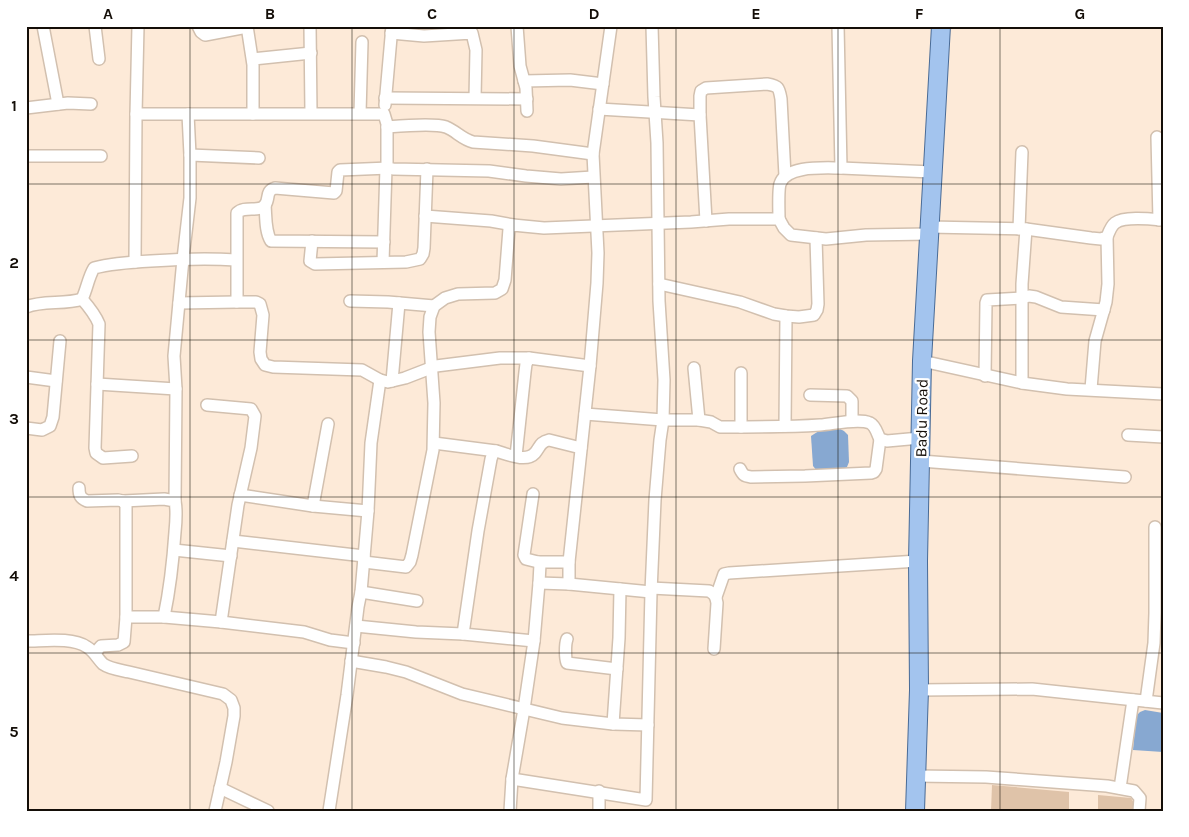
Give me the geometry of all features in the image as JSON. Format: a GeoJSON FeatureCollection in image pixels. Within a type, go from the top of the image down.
{"type":"FeatureCollection","features":[{"type":"Feature","properties":{"kind":"main road","name":"Badu Road"},"geometry":{"type":"LineString","coordinates":[[915,811],[922,360],[941,26]]}},
{"type":"Feature","properties":{"kind":"street"},"geometry":{"type":"LineString","coordinates":[[43,26],[58,104]]}},
{"type":"Feature","properties":{"kind":"street"},"geometry":{"type":"LineString","coordinates":[[95,26],[99,59]]}},
{"type":"Feature","properties":{"kind":"street"},"geometry":{"type":"LineString","coordinates":[[135,262],[138,26]]}},
{"type":"Feature","properties":{"kind":"street"},"geometry":{"type":"LineString","coordinates":[[198,26],[205,35],[247,27],[253,58],[253,114]]}},
{"type":"Feature","properties":{"kind":"street"},"geometry":{"type":"LineString","coordinates":[[310,26],[311,113]]}},
{"type":"Feature","properties":{"kind":"street"},"geometry":{"type":"LineString","coordinates":[[517,26],[520,66],[526,88],[527,111]]}},
{"type":"Feature","properties":{"kind":"street"},"geometry":{"type":"LineString","coordinates":[[568,584],[597,283],[598,252],[593,154],[611,26]]}},
{"type":"Feature","properties":{"kind":"street"},"geometry":{"type":"LineString","coordinates":[[512,779],[599,791],[646,805],[651,590],[656,492],[660,440],[664,420],[652,26]]}},
{"type":"Feature","properties":{"kind":"street"},"geometry":{"type":"LineString","coordinates":[[838,26],[841,168]]}},
{"type":"Feature","properties":{"kind":"street"},"geometry":{"type":"LineString","coordinates":[[384,262],[388,168],[386,160],[387,127],[384,114],[391,30],[424,36],[472,30],[476,50],[475,98]]}},
{"type":"Feature","properties":{"kind":"street"},"geometry":{"type":"LineString","coordinates":[[360,113],[362,42]]}},
{"type":"Feature","properties":{"kind":"street"},"geometry":{"type":"LineString","coordinates":[[253,58],[311,53]]}},
{"type":"Feature","properties":{"kind":"street"},"geometry":{"type":"LineString","coordinates":[[524,81],[570,80],[603,84]]}},
{"type":"Feature","properties":{"kind":"street"},"geometry":{"type":"LineString","coordinates":[[706,221],[700,115],[701,91],[706,88],[767,84],[775,85],[779,90],[781,99],[784,176],[780,184],[779,219],[791,235],[837,239],[929,231],[1023,229],[1101,239],[1107,236]]}},
{"type":"Feature","properties":{"kind":"street"},"geometry":{"type":"LineString","coordinates":[[385,98],[527,99]]}},
{"type":"Feature","properties":{"kind":"street"},"geometry":{"type":"LineString","coordinates":[[26,108],[58,104],[91,104]]}},
{"type":"Feature","properties":{"kind":"street"},"geometry":{"type":"LineString","coordinates":[[599,109],[700,115]]}},
{"type":"Feature","properties":{"kind":"street"},"geometry":{"type":"LineString","coordinates":[[136,114],[384,114]]}},
{"type":"Feature","properties":{"kind":"street"},"geometry":{"type":"LineString","coordinates":[[164,617],[172,576],[176,514],[176,389],[174,356],[190,198],[188,114]]}},
{"type":"Feature","properties":{"kind":"street"},"geometry":{"type":"LineString","coordinates":[[387,127],[445,126],[466,140],[473,142],[534,146],[593,154]]}},
{"type":"Feature","properties":{"kind":"street"},"geometry":{"type":"LineString","coordinates":[[1091,389],[1095,341],[1104,310],[1108,284],[1107,236],[1117,222],[1127,219],[1161,220],[1157,137]]}},
{"type":"Feature","properties":{"kind":"street"},"geometry":{"type":"LineString","coordinates":[[1022,152],[1022,383]]}},
{"type":"Feature","properties":{"kind":"street"},"geometry":{"type":"LineString","coordinates":[[26,156],[101,156]]}},
{"type":"Feature","properties":{"kind":"street"},"geometry":{"type":"LineString","coordinates":[[190,156],[259,158]]}},
{"type":"Feature","properties":{"kind":"street"},"geometry":{"type":"LineString","coordinates":[[784,176],[793,171],[826,168],[932,172]]}},
{"type":"Feature","properties":{"kind":"street"},"geometry":{"type":"LineString","coordinates":[[384,242],[271,241],[268,234],[265,205],[271,190],[275,188],[334,193],[340,170],[427,169],[489,172],[561,179],[593,177]]}},
{"type":"Feature","properties":{"kind":"street"},"geometry":{"type":"LineString","coordinates":[[312,241],[310,261],[315,264],[406,262],[420,259],[424,248],[427,169]]}},
{"type":"Feature","properties":{"kind":"street"},"geometry":{"type":"LineString","coordinates":[[236,302],[237,213],[242,209],[260,208],[265,205]]}},
{"type":"Feature","properties":{"kind":"street"},"geometry":{"type":"LineString","coordinates":[[425,216],[492,221],[544,228],[729,219],[779,219]]}},
{"type":"Feature","properties":{"kind":"street"},"geometry":{"type":"LineString","coordinates":[[233,540],[406,567],[410,562],[417,534],[434,442],[434,403],[429,325],[434,306],[445,298],[452,296],[496,294],[502,289],[506,280],[509,228],[513,225]]}},
{"type":"Feature","properties":{"kind":"street"},"geometry":{"type":"LineString","coordinates":[[659,284],[717,296],[763,311],[786,316],[814,315],[818,304],[816,238]]}},
{"type":"Feature","properties":{"kind":"street"},"geometry":{"type":"LineString","coordinates":[[26,307],[74,302],[82,299],[86,292],[90,274],[94,268],[135,262],[183,259],[236,260]]}},
{"type":"Feature","properties":{"kind":"street"},"geometry":{"type":"LineString","coordinates":[[986,376],[987,300],[1030,296],[1061,307],[1104,310]]}},
{"type":"Feature","properties":{"kind":"street"},"geometry":{"type":"LineString","coordinates":[[82,299],[96,316],[99,324],[96,453],[103,458],[132,456]]}},
{"type":"Feature","properties":{"kind":"street"},"geometry":{"type":"LineString","coordinates":[[350,301],[434,306]]}},
{"type":"Feature","properties":{"kind":"street"},"geometry":{"type":"LineString","coordinates":[[179,303],[256,302],[260,304],[263,315],[261,359],[265,364],[273,368],[362,370],[386,381],[405,378],[432,367],[500,358],[529,358],[590,366]]}},
{"type":"Feature","properties":{"kind":"street"},"geometry":{"type":"LineString","coordinates":[[329,811],[361,592],[368,511],[371,443],[376,403],[386,381],[399,303]]}},
{"type":"Feature","properties":{"kind":"street"},"geometry":{"type":"LineString","coordinates":[[786,316],[786,426]]}},
{"type":"Feature","properties":{"kind":"street"},"geometry":{"type":"LineString","coordinates":[[26,428],[42,430],[50,426],[53,417],[60,341]]}},
{"type":"Feature","properties":{"kind":"street"},"geometry":{"type":"LineString","coordinates":[[516,456],[526,364],[529,358]]}},
{"type":"Feature","properties":{"kind":"street"},"geometry":{"type":"LineString","coordinates":[[922,360],[1022,383],[1067,389],[1163,394]]}},
{"type":"Feature","properties":{"kind":"street"},"geometry":{"type":"LineString","coordinates":[[694,368],[699,420]]}},
{"type":"Feature","properties":{"kind":"street"},"geometry":{"type":"LineString","coordinates":[[741,373],[741,427]]}},
{"type":"Feature","properties":{"kind":"street"},"geometry":{"type":"LineString","coordinates":[[26,376],[56,381]]}},
{"type":"Feature","properties":{"kind":"street"},"geometry":{"type":"LineString","coordinates":[[97,384],[176,389]]}},
{"type":"Feature","properties":{"kind":"street"},"geometry":{"type":"LineString","coordinates":[[810,395],[847,396],[852,401],[852,422]]}},
{"type":"Feature","properties":{"kind":"street"},"geometry":{"type":"LineString","coordinates":[[207,405],[252,409],[255,416],[251,448],[240,495],[220,622]]}},
{"type":"Feature","properties":{"kind":"street"},"geometry":{"type":"LineString","coordinates":[[585,414],[664,420],[699,420],[711,422],[720,427],[869,422],[874,426],[880,439],[876,469],[871,473],[751,477],[742,474],[740,469]]}},
{"type":"Feature","properties":{"kind":"street"},"geometry":{"type":"LineString","coordinates":[[313,506],[328,424]]}},
{"type":"Feature","properties":{"kind":"street"},"geometry":{"type":"LineString","coordinates":[[1128,435],[1163,437]]}},
{"type":"Feature","properties":{"kind":"street"},"geometry":{"type":"LineString","coordinates":[[880,439],[887,441],[920,438]]}},
{"type":"Feature","properties":{"kind":"street"},"geometry":{"type":"LineString","coordinates":[[434,442],[525,457],[531,456],[540,444],[549,440],[581,448]]}},
{"type":"Feature","properties":{"kind":"street"},"geometry":{"type":"LineString","coordinates":[[463,634],[478,531],[491,459],[496,451]]}},
{"type":"Feature","properties":{"kind":"street"},"geometry":{"type":"LineString","coordinates":[[921,461],[1125,477]]}},
{"type":"Feature","properties":{"kind":"street"},"geometry":{"type":"LineString","coordinates":[[79,488],[80,495],[87,501],[164,499],[175,501]]}},
{"type":"Feature","properties":{"kind":"street"},"geometry":{"type":"LineString","coordinates":[[533,494],[524,555],[526,559],[538,562],[569,562]]}},
{"type":"Feature","properties":{"kind":"street"},"geometry":{"type":"LineString","coordinates":[[240,495],[313,506],[368,511]]}},
{"type":"Feature","properties":{"kind":"street"},"geometry":{"type":"LineString","coordinates":[[95,653],[101,646],[118,645],[124,642],[127,516],[126,506],[123,501]]}},
{"type":"Feature","properties":{"kind":"street"},"geometry":{"type":"LineString","coordinates":[[1146,701],[1154,643],[1155,527]]}},
{"type":"Feature","properties":{"kind":"street"},"geometry":{"type":"LineString","coordinates":[[174,550],[231,556]]}},
{"type":"Feature","properties":{"kind":"street"},"geometry":{"type":"LineString","coordinates":[[714,650],[716,597],[724,574],[918,561]]}},
{"type":"Feature","properties":{"kind":"street"},"geometry":{"type":"LineString","coordinates":[[510,811],[512,779],[534,642],[540,568],[538,562]]}},
{"type":"Feature","properties":{"kind":"street"},"geometry":{"type":"LineString","coordinates":[[539,583],[620,589],[709,591],[716,597]]}},
{"type":"Feature","properties":{"kind":"street"},"geometry":{"type":"LineString","coordinates":[[614,724],[620,589]]}},
{"type":"Feature","properties":{"kind":"street"},"geometry":{"type":"LineString","coordinates":[[361,592],[417,601]]}},
{"type":"Feature","properties":{"kind":"street"},"geometry":{"type":"LineString","coordinates":[[126,616],[220,622],[304,632],[330,640],[354,643]]}},
{"type":"Feature","properties":{"kind":"street"},"geometry":{"type":"LineString","coordinates":[[356,626],[416,632],[463,634],[534,642]]}},
{"type":"Feature","properties":{"kind":"street"},"geometry":{"type":"LineString","coordinates":[[26,641],[56,640],[76,642],[95,653],[104,665],[116,670],[223,694],[232,700],[234,716],[226,762],[214,811]]}},
{"type":"Feature","properties":{"kind":"street"},"geometry":{"type":"LineString","coordinates":[[567,640],[565,643],[567,664],[617,669]]}},
{"type":"Feature","properties":{"kind":"street"},"geometry":{"type":"LineString","coordinates":[[351,661],[406,672],[462,694],[562,718],[614,724],[648,725]]}},
{"type":"Feature","properties":{"kind":"street"},"geometry":{"type":"LineString","coordinates":[[918,690],[1032,689],[1163,703]]}},
{"type":"Feature","properties":{"kind":"street"},"geometry":{"type":"LineString","coordinates":[[1120,788],[1133,700]]}},
{"type":"Feature","properties":{"kind":"street"},"geometry":{"type":"LineString","coordinates":[[916,776],[986,777],[1120,788],[1134,792],[1140,798],[1139,811]]}},
{"type":"Feature","properties":{"kind":"street"},"geometry":{"type":"LineString","coordinates":[[220,788],[268,811]]}},
{"type":"Feature","properties":{"kind":"street"},"geometry":{"type":"LineString","coordinates":[[599,791],[599,811]]}},
{"type":"Feature","properties":{"kind":"shaded area"},"geometry":{"type":"Polygon","coordinates":[[[992,785],[1069,792],[1069,811],[991,811],[992,785]]]}},
{"type":"Feature","properties":{"kind":"shaded area"},"geometry":{"type":"Polygon","coordinates":[[[1098,795],[1131,798],[1135,805],[1135,811],[1098,811],[1098,795]]]}},
{"type":"Feature","properties":{"kind":"water"},"geometry":{"type":"Polygon","coordinates":[[[838,428],[848,435],[849,462],[847,467],[840,471],[817,471],[813,466],[811,436],[822,429],[838,428]]]}},
{"type":"Feature","properties":{"kind":"water"},"geometry":{"type":"Polygon","coordinates":[[[1145,710],[1163,713],[1163,752],[1133,750],[1136,716],[1145,710]]]}}]}
